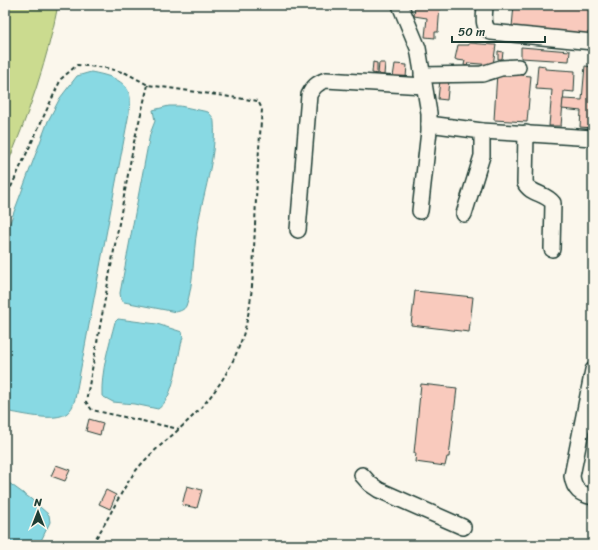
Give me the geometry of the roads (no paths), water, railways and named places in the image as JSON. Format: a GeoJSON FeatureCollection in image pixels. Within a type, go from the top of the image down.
{"type":"FeatureCollection","features":[{"type":"Feature","properties":{"kind":"street"},"geometry":{"type":"LineString","coordinates":[[400,5],[418,48],[429,113],[420,211]]}},
{"type":"Feature","properties":{"kind":"street"},"geometry":{"type":"LineString","coordinates":[[485,5],[484,24],[485,28],[491,32],[593,42]]}},
{"type":"Feature","properties":{"kind":"street"},"geometry":{"type":"LineString","coordinates":[[298,230],[309,95],[313,87],[319,82],[326,80],[423,80],[482,74],[500,68],[518,67]]}},
{"type":"Feature","properties":{"kind":"street"},"geometry":{"type":"LineString","coordinates":[[429,124],[482,131],[593,138]]}},
{"type":"Feature","properties":{"kind":"street"},"geometry":{"type":"LineString","coordinates":[[464,214],[482,156],[482,131]]}},
{"type":"Feature","properties":{"kind":"street"},"geometry":{"type":"LineString","coordinates":[[526,133],[525,183],[529,189],[546,195],[553,203],[552,249]]}},
{"type":"Feature","properties":{"kind":"street"},"geometry":{"type":"LineString","coordinates":[[593,370],[572,476],[577,490],[585,495],[593,497]]}},
{"type":"Feature","properties":{"kind":"street"},"geometry":{"type":"LineString","coordinates":[[362,475],[370,484],[379,490],[463,527]]}},
{"type":"Feature","properties":{"kind":"water"},"geometry":{"type":"Polygon","coordinates":[[[91,72],[109,76],[120,82],[128,91],[130,101],[75,399],[70,410],[59,416],[42,417],[10,412],[7,414],[5,419],[5,236],[48,121],[60,98],[77,76],[91,72]]]}},
{"type":"Feature","properties":{"kind":"water"},"geometry":{"type":"Polygon","coordinates":[[[169,106],[180,106],[208,112],[213,118],[214,122],[213,149],[199,217],[191,289],[186,306],[182,310],[176,312],[124,302],[121,300],[120,293],[150,134],[155,121],[153,110],[169,106]]]}},
{"type":"Feature","properties":{"kind":"water"},"geometry":{"type":"Polygon","coordinates":[[[118,319],[157,324],[182,332],[183,337],[172,387],[164,404],[158,409],[134,404],[113,402],[102,396],[106,358],[115,322],[118,319]]]}},
{"type":"Feature","properties":{"kind":"water"},"geometry":{"type":"Polygon","coordinates":[[[5,480],[31,499],[49,515],[50,522],[39,545],[5,545],[5,480]]]}}]}
